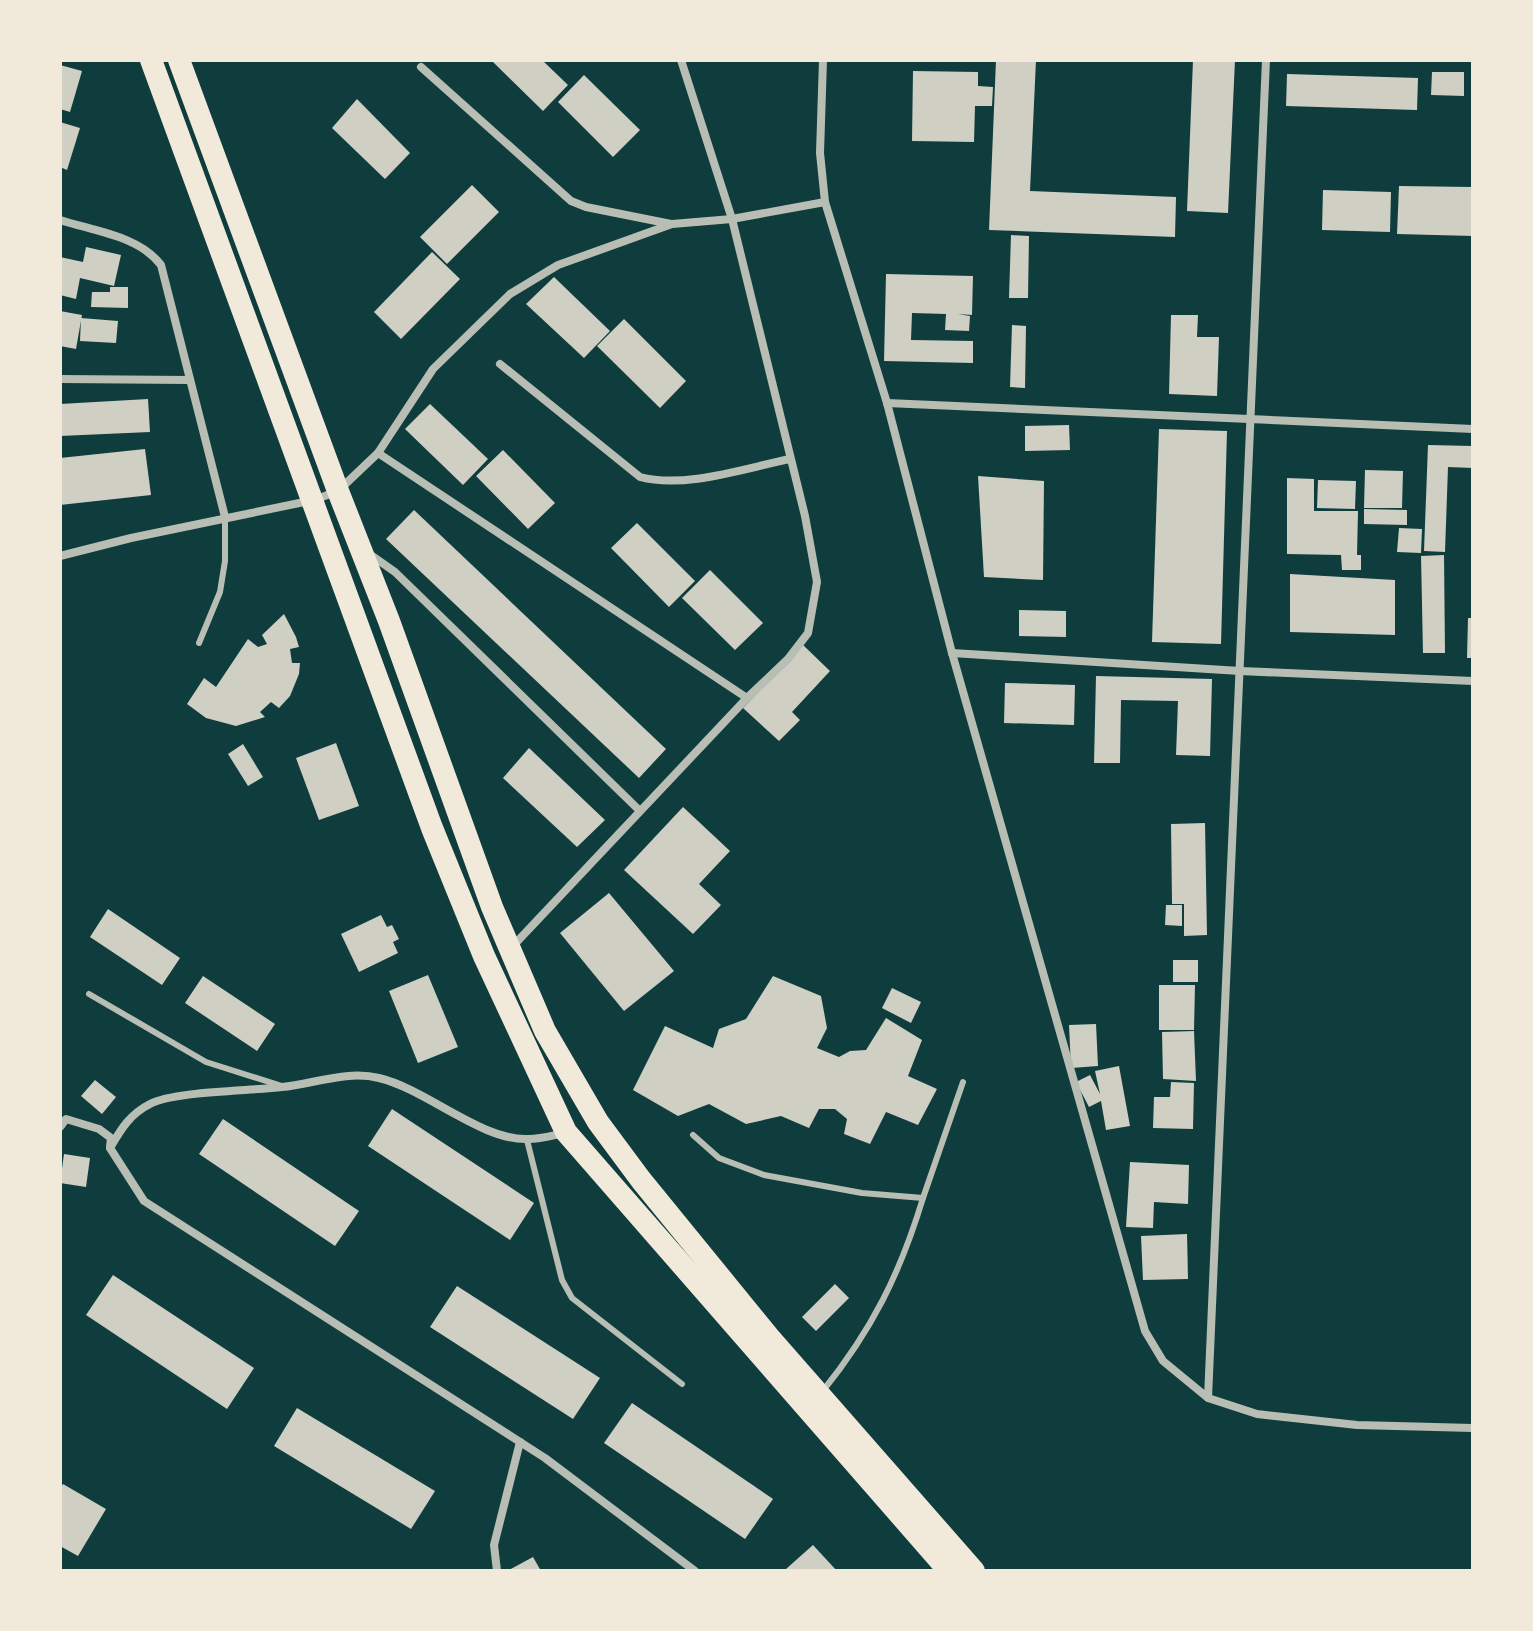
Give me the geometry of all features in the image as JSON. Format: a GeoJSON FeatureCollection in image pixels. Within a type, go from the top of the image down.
{"type":"FeatureCollection","features":[{"type":"Feature","properties":{"kind":"highway"},"geometry":{"type":"LineString","coordinates":[[151,60],[466,914],[566,1132],[949,1571]]}},
{"type":"Feature","properties":{"kind":"highway"},"geometry":{"type":"LineString","coordinates":[[179,60],[509,950],[545,1031],[598,1122],[641,1180],[769,1337],[974,1571]]}},
{"type":"Feature","properties":{"kind":"street"},"geometry":{"type":"LineString","coordinates":[[509,950],[747,698],[788,659],[808,633],[817,582],[790,459],[732,219],[681,60]]}},
{"type":"Feature","properties":{"kind":"street"},"geometry":{"type":"LineString","coordinates":[[823,60],[820,153],[825,202],[887,403],[952,653],[1145,1331],[1163,1361],[1208,1398],[1257,1414],[1357,1425],[1473,1428]]}},
{"type":"Feature","properties":{"kind":"street"},"geometry":{"type":"LineString","coordinates":[[1208,1398],[1266,60]]}},
{"type":"Feature","properties":{"kind":"street"},"geometry":{"type":"LineString","coordinates":[[421,67],[571,201],[586,207],[672,224]]}},
{"type":"Feature","properties":{"kind":"street"},"geometry":{"type":"LineString","coordinates":[[60,556],[225,517],[314,500],[338,491],[378,453],[433,369],[510,294],[558,265],[672,224],[732,219],[825,202]]}},
{"type":"Feature","properties":{"kind":"street"},"geometry":{"type":"LineString","coordinates":[[60,220],[139,245],[151,252],[161,265],[225,517]]}},
{"type":"Feature","properties":{"kind":"street"},"geometry":{"type":"LineString","coordinates":[[500,364],[640,477],[658,482],[678,481],[790,459]]}},
{"type":"Feature","properties":{"kind":"street"},"geometry":{"type":"LineString","coordinates":[[60,379],[190,380]]}},
{"type":"Feature","properties":{"kind":"street"},"geometry":{"type":"LineString","coordinates":[[887,403],[1473,429]]}},
{"type":"Feature","properties":{"kind":"street"},"geometry":{"type":"LineString","coordinates":[[378,453],[747,698]]}},
{"type":"Feature","properties":{"kind":"street"},"geometry":{"type":"LineString","coordinates":[[362,549],[395,572],[640,811]]}},
{"type":"Feature","properties":{"kind":"street"},"geometry":{"type":"LineString","coordinates":[[952,653],[1240,671],[1473,681]]}},
{"type":"Feature","properties":{"kind":"street"},"geometry":{"type":"LineString","coordinates":[[110,1148],[126,1120],[152,1102],[285,1087],[342,1076],[375,1076],[403,1085],[495,1133],[527,1140],[566,1132]]}},
{"type":"Feature","properties":{"kind":"street"},"geometry":{"type":"LineString","coordinates":[[60,1127],[66,1119],[88,1124],[111,1138],[110,1148],[144,1201],[520,1442],[695,1571]]}},
{"type":"Feature","properties":{"kind":"street"},"geometry":{"type":"LineString","coordinates":[[497,1571],[494,1545],[520,1442]]}},
{"type":"Feature","properties":{"kind":"lane"},"geometry":{"type":"LineString","coordinates":[[199,643],[220,592],[225,561],[225,517]]}},
{"type":"Feature","properties":{"kind":"lane"},"geometry":{"type":"LineString","coordinates":[[89,994],[206,1062],[285,1087]]}},
{"type":"Feature","properties":{"kind":"lane"},"geometry":{"type":"LineString","coordinates":[[820,1395],[853,1354],[878,1312],[913,1231],[963,1082]]}},
{"type":"Feature","properties":{"kind":"lane"},"geometry":{"type":"LineString","coordinates":[[693,1135],[719,1158],[764,1175],[862,1193],[923,1198]]}},
{"type":"Feature","properties":{"kind":"lane"},"geometry":{"type":"LineString","coordinates":[[527,1140],[562,1280],[572,1298],[682,1384]]}},
{"type":"Feature","properties":{"kind":"building"},"geometry":{"type":"Polygon","coordinates":[[[491,60],[542,60],[568,85],[543,111],[491,60]]]}},
{"type":"Feature","properties":{"kind":"building"},"geometry":{"type":"Polygon","coordinates":[[[996,60],[1036,60],[1030,191],[1176,197],[1175,237],[989,230],[996,60]]]}},
{"type":"Feature","properties":{"kind":"building"},"geometry":{"type":"Polygon","coordinates":[[[1193,60],[1235,60],[1228,213],[1187,211],[1193,60]]]}},
{"type":"Feature","properties":{"kind":"building"},"geometry":{"type":"Polygon","coordinates":[[[60,65],[82,71],[70,112],[60,109],[60,65]]]}},
{"type":"Feature","properties":{"kind":"building"},"geometry":{"type":"Polygon","coordinates":[[[913,71],[978,72],[978,86],[993,87],[992,106],[975,106],[974,142],[912,141],[913,71]]]}},
{"type":"Feature","properties":{"kind":"building"},"geometry":{"type":"Polygon","coordinates":[[[1432,72],[1464,72],[1464,96],[1431,95],[1432,72]]]}},
{"type":"Feature","properties":{"kind":"building"},"geometry":{"type":"Polygon","coordinates":[[[1287,74],[1418,78],[1417,110],[1286,106],[1287,74]]]}},
{"type":"Feature","properties":{"kind":"building"},"geometry":{"type":"Polygon","coordinates":[[[584,75],[640,130],[613,157],[558,102],[584,75]]]}},
{"type":"Feature","properties":{"kind":"building"},"geometry":{"type":"Polygon","coordinates":[[[357,99],[410,153],[385,179],[332,128],[357,99]]]}},
{"type":"Feature","properties":{"kind":"building"},"geometry":{"type":"Polygon","coordinates":[[[60,122],[80,128],[67,170],[60,167],[60,122]]]}},
{"type":"Feature","properties":{"kind":"building"},"geometry":{"type":"Polygon","coordinates":[[[472,185],[499,212],[447,264],[420,237],[472,185]]]}},
{"type":"Feature","properties":{"kind":"building"},"geometry":{"type":"Polygon","coordinates":[[[1399,186],[1473,187],[1473,236],[1397,234],[1399,186]]]}},
{"type":"Feature","properties":{"kind":"building"},"geometry":{"type":"Polygon","coordinates":[[[1323,190],[1391,192],[1390,232],[1322,230],[1323,190]]]}},
{"type":"Feature","properties":{"kind":"building"},"geometry":{"type":"Polygon","coordinates":[[[1011,235],[1029,236],[1028,298],[1009,298],[1011,235]]]}},
{"type":"Feature","properties":{"kind":"building"},"geometry":{"type":"Polygon","coordinates":[[[86,247],[121,255],[114,286],[80,278],[76,299],[60,295],[60,257],[83,262],[86,247]]]}},
{"type":"Feature","properties":{"kind":"building"},"geometry":{"type":"Polygon","coordinates":[[[432,252],[460,279],[401,339],[374,312],[432,252]]]}},
{"type":"Feature","properties":{"kind":"building"},"geometry":{"type":"Polygon","coordinates":[[[886,274],[973,276],[972,315],[958,314],[970,316],[969,331],[945,330],[946,314],[912,313],[911,340],[973,341],[973,363],[884,361],[886,274]]]}},
{"type":"Feature","properties":{"kind":"building"},"geometry":{"type":"Polygon","coordinates":[[[554,277],[610,331],[584,358],[526,304],[554,277]]]}},
{"type":"Feature","properties":{"kind":"building"},"geometry":{"type":"Polygon","coordinates":[[[110,287],[128,287],[128,308],[91,307],[92,292],[110,292],[110,287]]]}},
{"type":"Feature","properties":{"kind":"building"},"geometry":{"type":"Polygon","coordinates":[[[60,311],[82,315],[76,349],[60,346],[60,311]]]}},
{"type":"Feature","properties":{"kind":"building"},"geometry":{"type":"Polygon","coordinates":[[[1171,315],[1198,315],[1197,337],[1219,337],[1217,396],[1169,394],[1171,315]]]}},
{"type":"Feature","properties":{"kind":"building"},"geometry":{"type":"Polygon","coordinates":[[[81,318],[118,321],[116,343],[80,341],[81,318]]]}},
{"type":"Feature","properties":{"kind":"building"},"geometry":{"type":"Polygon","coordinates":[[[624,319],[686,381],[660,408],[597,346],[624,319]]]}},
{"type":"Feature","properties":{"kind":"building"},"geometry":{"type":"Polygon","coordinates":[[[1012,325],[1026,326],[1025,388],[1010,387],[1012,325]]]}},
{"type":"Feature","properties":{"kind":"building"},"geometry":{"type":"Polygon","coordinates":[[[148,399],[150,432],[60,436],[60,404],[148,399]]]}},
{"type":"Feature","properties":{"kind":"building"},"geometry":{"type":"Polygon","coordinates":[[[430,404],[488,459],[463,485],[405,429],[430,404]]]}},
{"type":"Feature","properties":{"kind":"building"},"geometry":{"type":"Polygon","coordinates":[[[1069,425],[1070,450],[1025,451],[1025,426],[1069,425]]]}},
{"type":"Feature","properties":{"kind":"building"},"geometry":{"type":"Polygon","coordinates":[[[1159,429],[1227,431],[1221,644],[1152,642],[1159,429]]]}},
{"type":"Feature","properties":{"kind":"building"},"geometry":{"type":"Polygon","coordinates":[[[1428,445],[1473,446],[1473,468],[1448,467],[1445,552],[1424,551],[1428,445]]]}},
{"type":"Feature","properties":{"kind":"building"},"geometry":{"type":"Polygon","coordinates":[[[145,449],[151,495],[60,505],[60,458],[145,449]]]}},
{"type":"Feature","properties":{"kind":"building"},"geometry":{"type":"Polygon","coordinates":[[[503,450],[555,503],[528,529],[476,476],[503,450]]]}},
{"type":"Feature","properties":{"kind":"building"},"geometry":{"type":"Polygon","coordinates":[[[1365,470],[1403,471],[1402,508],[1364,508],[1365,470]]]}},
{"type":"Feature","properties":{"kind":"building"},"geometry":{"type":"Polygon","coordinates":[[[978,476],[1044,481],[1043,580],[984,577],[978,476]]]}},
{"type":"Feature","properties":{"kind":"building"},"geometry":{"type":"Polygon","coordinates":[[[1287,478],[1314,479],[1314,511],[1358,511],[1357,555],[1361,555],[1361,570],[1342,570],[1341,555],[1287,554],[1287,478]]]}},
{"type":"Feature","properties":{"kind":"building"},"geometry":{"type":"Polygon","coordinates":[[[1318,480],[1356,481],[1355,509],[1317,508],[1318,480]]]}},
{"type":"Feature","properties":{"kind":"building"},"geometry":{"type":"Polygon","coordinates":[[[1364,509],[1407,510],[1407,525],[1364,524],[1364,509]]]}},
{"type":"Feature","properties":{"kind":"building"},"geometry":{"type":"Polygon","coordinates":[[[414,510],[666,749],[639,778],[386,539],[414,510]]]}},
{"type":"Feature","properties":{"kind":"building"},"geometry":{"type":"Polygon","coordinates":[[[637,523],[695,581],[669,607],[611,548],[637,523]]]}},
{"type":"Feature","properties":{"kind":"building"},"geometry":{"type":"Polygon","coordinates":[[[1399,528],[1422,529],[1421,553],[1397,552],[1399,528]]]}},
{"type":"Feature","properties":{"kind":"building"},"geometry":{"type":"Polygon","coordinates":[[[1444,555],[1445,653],[1423,653],[1421,556],[1444,555]]]}},
{"type":"Feature","properties":{"kind":"building"},"geometry":{"type":"Polygon","coordinates":[[[710,570],[763,623],[735,650],[682,598],[710,570]]]}},
{"type":"Feature","properties":{"kind":"building"},"geometry":{"type":"Polygon","coordinates":[[[1290,574],[1395,580],[1395,635],[1290,632],[1290,574]]]}},
{"type":"Feature","properties":{"kind":"building"},"geometry":{"type":"Polygon","coordinates":[[[1019,610],[1066,611],[1066,637],[1019,636],[1019,610]]]}},
{"type":"Feature","properties":{"kind":"building"},"geometry":{"type":"Polygon","coordinates":[[[284,614],[299,647],[290,649],[292,663],[300,663],[290,696],[279,708],[271,702],[260,712],[265,717],[236,726],[206,718],[187,704],[204,678],[216,687],[248,639],[258,647],[267,644],[262,635],[284,614]]]}},
{"type":"Feature","properties":{"kind":"building"},"geometry":{"type":"Polygon","coordinates":[[[1468,618],[1473,618],[1473,658],[1467,658],[1468,618]]]}},
{"type":"Feature","properties":{"kind":"building"},"geometry":{"type":"Polygon","coordinates":[[[803,645],[830,671],[792,712],[800,720],[779,741],[743,708],[803,645]]]}},
{"type":"Feature","properties":{"kind":"building"},"geometry":{"type":"Polygon","coordinates":[[[1096,676],[1212,679],[1210,756],[1176,755],[1178,701],[1121,700],[1120,763],[1094,763],[1096,676]]]}},
{"type":"Feature","properties":{"kind":"building"},"geometry":{"type":"Polygon","coordinates":[[[1005,683],[1075,685],[1074,725],[1004,723],[1005,683]]]}},
{"type":"Feature","properties":{"kind":"building"},"geometry":{"type":"Polygon","coordinates":[[[336,743],[359,806],[319,820],[296,758],[336,743]]]}},
{"type":"Feature","properties":{"kind":"building"},"geometry":{"type":"Polygon","coordinates":[[[243,744],[263,777],[248,786],[228,754],[243,744]]]}},
{"type":"Feature","properties":{"kind":"building"},"geometry":{"type":"Polygon","coordinates":[[[529,748],[605,820],[577,847],[503,778],[529,748]]]}},
{"type":"Feature","properties":{"kind":"building"},"geometry":{"type":"Polygon","coordinates":[[[683,807],[730,851],[699,884],[721,905],[693,934],[624,870],[683,807]]]}},
{"type":"Feature","properties":{"kind":"building"},"geometry":{"type":"Polygon","coordinates":[[[1205,823],[1207,935],[1184,936],[1184,904],[1172,904],[1171,824],[1205,823]]]}},
{"type":"Feature","properties":{"kind":"building"},"geometry":{"type":"Polygon","coordinates":[[[609,893],[674,971],[624,1011],[560,933],[609,893]]]}},
{"type":"Feature","properties":{"kind":"building"},"geometry":{"type":"Polygon","coordinates":[[[1166,905],[1182,905],[1182,926],[1165,925],[1166,905]]]}},
{"type":"Feature","properties":{"kind":"building"},"geometry":{"type":"Polygon","coordinates":[[[108,909],[180,958],[162,985],[90,937],[108,909]]]}},
{"type":"Feature","properties":{"kind":"building"},"geometry":{"type":"Polygon","coordinates":[[[381,915],[387,927],[392,925],[399,939],[393,942],[398,953],[359,972],[341,934],[381,915]]]}},
{"type":"Feature","properties":{"kind":"building"},"geometry":{"type":"Polygon","coordinates":[[[1173,960],[1198,960],[1198,982],[1173,982],[1173,960]]]}},
{"type":"Feature","properties":{"kind":"building"},"geometry":{"type":"Polygon","coordinates":[[[428,975],[458,1047],[418,1063],[389,991],[428,975]]]}},
{"type":"Feature","properties":{"kind":"building"},"geometry":{"type":"Polygon","coordinates":[[[203,976],[275,1024],[257,1051],[185,1003],[203,976]]]}},
{"type":"Feature","properties":{"kind":"building"},"geometry":{"type":"Polygon","coordinates":[[[773,976],[821,996],[827,1028],[817,1048],[839,1057],[850,1051],[866,1050],[886,1018],[922,1040],[908,1076],[937,1089],[918,1125],[886,1112],[870,1144],[844,1134],[847,1119],[835,1109],[819,1109],[809,1128],[781,1116],[746,1124],[709,1104],[678,1116],[633,1090],[665,1026],[713,1048],[719,1029],[746,1019],[773,976]]]}},
{"type":"Feature","properties":{"kind":"building"},"geometry":{"type":"Polygon","coordinates":[[[1159,985],[1195,985],[1194,1030],[1159,1030],[1159,985]]]}},
{"type":"Feature","properties":{"kind":"building"},"geometry":{"type":"Polygon","coordinates":[[[892,988],[921,1002],[911,1023],[882,1008],[892,988]]]}},
{"type":"Feature","properties":{"kind":"building"},"geometry":{"type":"Polygon","coordinates":[[[1096,1024],[1098,1066],[1071,1068],[1069,1025],[1096,1024]]]}},
{"type":"Feature","properties":{"kind":"building"},"geometry":{"type":"Polygon","coordinates":[[[1194,1031],[1196,1081],[1163,1079],[1162,1032],[1194,1031]]]}},
{"type":"Feature","properties":{"kind":"building"},"geometry":{"type":"Polygon","coordinates":[[[1119,1066],[1130,1126],[1106,1130],[1101,1101],[1089,1107],[1076,1082],[1090,1075],[1100,1094],[1095,1071],[1119,1066]]]}},
{"type":"Feature","properties":{"kind":"building"},"geometry":{"type":"Polygon","coordinates":[[[95,1080],[116,1097],[102,1114],[81,1096],[95,1080]]]}},
{"type":"Feature","properties":{"kind":"building"},"geometry":{"type":"Polygon","coordinates":[[[1171,1082],[1194,1083],[1193,1129],[1153,1128],[1154,1097],[1170,1097],[1171,1082]]]}},
{"type":"Feature","properties":{"kind":"building"},"geometry":{"type":"Polygon","coordinates":[[[392,1109],[534,1203],[510,1240],[368,1146],[392,1109]]]}},
{"type":"Feature","properties":{"kind":"building"},"geometry":{"type":"Polygon","coordinates":[[[223,1119],[359,1211],[335,1246],[199,1154],[223,1119]]]}},
{"type":"Feature","properties":{"kind":"building"},"geometry":{"type":"Polygon","coordinates":[[[64,1154],[90,1158],[86,1187],[60,1183],[64,1154]]]}},
{"type":"Feature","properties":{"kind":"building"},"geometry":{"type":"Polygon","coordinates":[[[1130,1162],[1189,1165],[1188,1204],[1154,1202],[1153,1228],[1126,1227],[1130,1162]]]}},
{"type":"Feature","properties":{"kind":"building"},"geometry":{"type":"Polygon","coordinates":[[[1187,1234],[1188,1279],[1143,1280],[1141,1236],[1187,1234]]]}},
{"type":"Feature","properties":{"kind":"building"},"geometry":{"type":"Polygon","coordinates":[[[113,1275],[254,1368],[227,1409],[86,1315],[113,1275]]]}},
{"type":"Feature","properties":{"kind":"building"},"geometry":{"type":"Polygon","coordinates":[[[835,1284],[849,1298],[816,1331],[802,1317],[835,1284]]]}},
{"type":"Feature","properties":{"kind":"building"},"geometry":{"type":"Polygon","coordinates":[[[457,1286],[600,1378],[573,1419],[430,1327],[457,1286]]]}},
{"type":"Feature","properties":{"kind":"building"},"geometry":{"type":"Polygon","coordinates":[[[632,1403],[773,1499],[745,1539],[604,1443],[632,1403]]]}},
{"type":"Feature","properties":{"kind":"building"},"geometry":{"type":"Polygon","coordinates":[[[297,1408],[435,1491],[411,1529],[274,1446],[297,1408]]]}},
{"type":"Feature","properties":{"kind":"building"},"geometry":{"type":"Polygon","coordinates":[[[63,1484],[106,1509],[78,1556],[60,1546],[60,1489],[63,1484]]]}},
{"type":"Feature","properties":{"kind":"building"},"geometry":{"type":"Polygon","coordinates":[[[813,1545],[837,1571],[786,1569],[813,1545]]]}},
{"type":"Feature","properties":{"kind":"building"},"geometry":{"type":"Polygon","coordinates":[[[533,1557],[541,1571],[507,1571],[533,1557]]]}}]}
